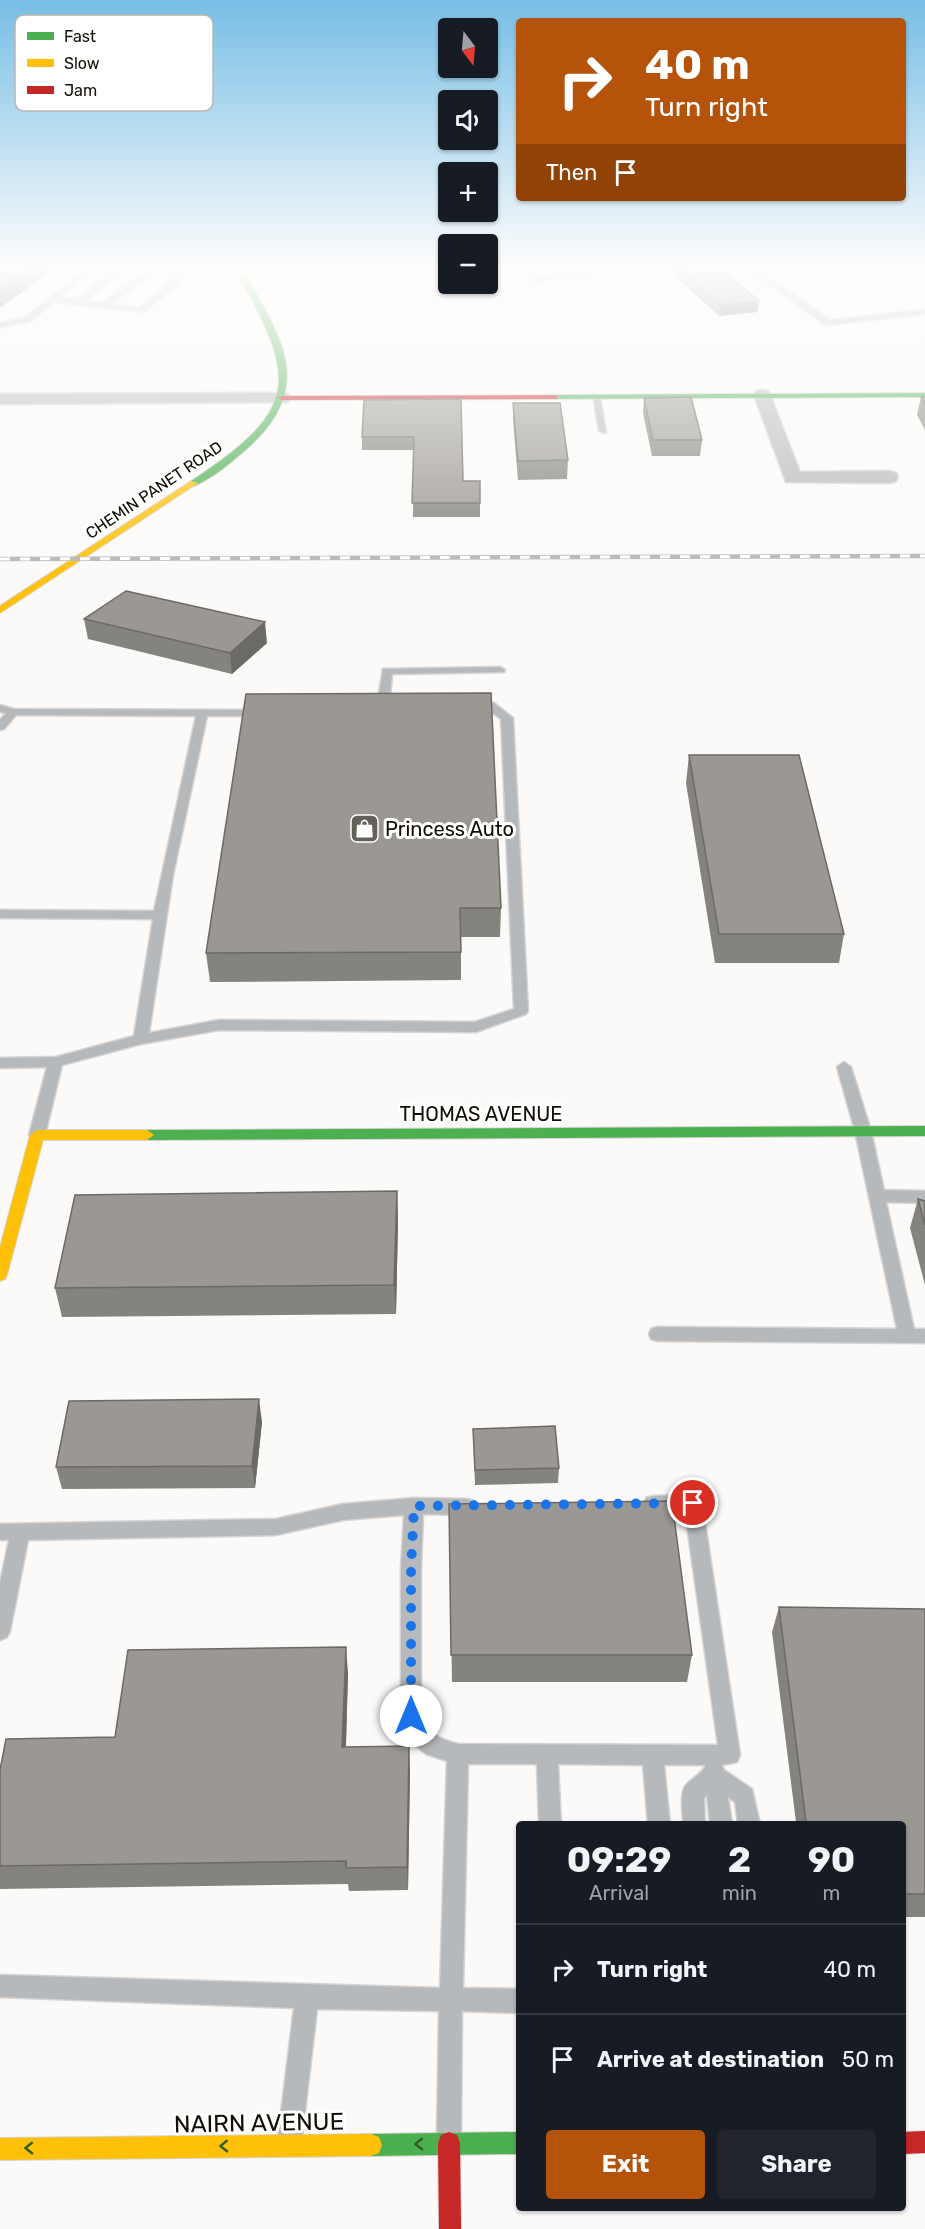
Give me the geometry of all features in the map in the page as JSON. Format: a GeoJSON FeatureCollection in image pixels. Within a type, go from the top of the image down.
{"type":"FeatureCollection","features":[{"type":"Feature","properties":{"kind":"street","name":"CHEMIN PANET ROAD"},"geometry":{"type":"LineString","coordinates":[[0,610],[230,460],[251,442],[272,417],[282,399],[285,382],[284,371]]}},
{"type":"Feature","properties":{"kind":"street"},"geometry":{"type":"LineString","coordinates":[[762,395],[793,478],[889,477]]}},
{"type":"Feature","properties":{"kind":"street"},"geometry":{"type":"LineString","coordinates":[[0,399],[925,395]]}},
{"type":"Feature","properties":{"kind":"street","name":"THOMAS AVENUE"},"geometry":{"type":"LineString","coordinates":[[37,1135],[925,1131]]}},
{"type":"Feature","properties":{"kind":"street"},"geometry":{"type":"LineString","coordinates":[[0,1275],[37,1135]]}},
{"type":"Feature","properties":{"kind":"street"},"geometry":{"type":"LineString","coordinates":[[906,2143],[925,2142]]}},
{"type":"Feature","properties":{"kind":"street","name":"NAIRN AVENUE"},"geometry":{"type":"LineString","coordinates":[[0,2149],[516,2143]]}},
{"type":"Feature","properties":{"kind":"street"},"geometry":{"type":"LineString","coordinates":[[449,2144],[450,2229]]}},
{"type":"Feature","properties":{"kind":"lane"},"geometry":{"type":"LineString","coordinates":[[596,396],[603,431]]}},
{"type":"Feature","properties":{"kind":"lane"},"geometry":{"type":"LineString","coordinates":[[406,699],[379,702],[387,671],[500,670]]}},
{"type":"Feature","properties":{"kind":"lane"},"geometry":{"type":"LineString","coordinates":[[0,1063],[56,1062],[141,1039],[219,1025],[477,1027],[521,1011],[507,718],[490,705],[461,699]]}},
{"type":"Feature","properties":{"kind":"lane"},"geometry":{"type":"LineString","coordinates":[[0,708],[13,712],[271,713]]}},
{"type":"Feature","properties":{"kind":"lane"},"geometry":{"type":"LineString","coordinates":[[0,727],[13,712]]}},
{"type":"Feature","properties":{"kind":"lane"},"geometry":{"type":"LineString","coordinates":[[141,1039],[159,915],[177,818],[202,713]]}},
{"type":"Feature","properties":{"kind":"lane"},"geometry":{"type":"LineString","coordinates":[[0,915],[159,915]]}},
{"type":"Feature","properties":{"kind":"lane"},"geometry":{"type":"LineString","coordinates":[[37,1135],[56,1062]]}},
{"type":"Feature","properties":{"kind":"lane"},"geometry":{"type":"LineString","coordinates":[[657,1334],[916,1336],[877,1196],[863,1131],[844,1067]]}},
{"type":"Feature","properties":{"kind":"lane"},"geometry":{"type":"LineString","coordinates":[[877,1196],[925,1197]]}},
{"type":"Feature","properties":{"kind":"lane"},"geometry":{"type":"LineString","coordinates":[[633,1504],[693,1503],[730,1755],[714,1765],[693,1793],[694,1821]]}},
{"type":"Feature","properties":{"kind":"lane"},"geometry":{"type":"LineString","coordinates":[[414,1506],[411,1569],[411,1716],[419,1738],[432,1747],[458,1754],[652,1754],[714,1765],[745,1796],[749,1821]]}},
{"type":"Feature","properties":{"kind":"lane"},"geometry":{"type":"LineString","coordinates":[[0,1532],[276,1527],[343,1512],[414,1506],[490,1506]]}},
{"type":"Feature","properties":{"kind":"lane"},"geometry":{"type":"LineString","coordinates":[[0,1631],[21,1532]]}},
{"type":"Feature","properties":{"kind":"lane"},"geometry":{"type":"LineString","coordinates":[[449,2144],[448,2103],[458,1754]]}},
{"type":"Feature","properties":{"kind":"lane"},"geometry":{"type":"LineString","coordinates":[[547,1754],[550,1821]]}},
{"type":"Feature","properties":{"kind":"lane"},"geometry":{"type":"LineString","coordinates":[[652,1754],[658,1821]]}},
{"type":"Feature","properties":{"kind":"lane"},"geometry":{"type":"LineString","coordinates":[[714,1765],[720,1821]]}},
{"type":"Feature","properties":{"kind":"lane"},"geometry":{"type":"LineString","coordinates":[[0,1986],[307,1997],[516,2001]]}},
{"type":"Feature","properties":{"kind":"lane"},"geometry":{"type":"LineString","coordinates":[[289,2145],[307,1997]]}},
{"type":"Feature","properties":{"kind":"building"},"geometry":{"type":"Polygon","coordinates":[[[691,397],[702,440],[653,440],[644,398],[691,397]]]}},
{"type":"Feature","properties":{"kind":"building"},"geometry":{"type":"Polygon","coordinates":[[[461,399],[463,481],[480,481],[480,503],[412,503],[414,437],[362,437],[364,400],[461,399]]]}},
{"type":"Feature","properties":{"kind":"building"},"geometry":{"type":"Polygon","coordinates":[[[513,403],[560,403],[568,460],[518,461],[513,403]]]}},
{"type":"Feature","properties":{"kind":"building"},"geometry":{"type":"Polygon","coordinates":[[[126,591],[265,622],[230,653],[84,619],[126,591]]]}},
{"type":"Feature","properties":{"kind":"building","name":"Princess Auto"},"geometry":{"type":"Polygon","coordinates":[[[491,693],[501,908],[460,908],[461,952],[206,953],[246,694],[491,693]]]}},
{"type":"Feature","properties":{"kind":"building"},"geometry":{"type":"Polygon","coordinates":[[[689,755],[799,755],[844,934],[719,934],[689,755]]]}},
{"type":"Feature","properties":{"kind":"building"},"geometry":{"type":"Polygon","coordinates":[[[397,1191],[394,1285],[55,1288],[75,1195],[397,1191]]]}},
{"type":"Feature","properties":{"kind":"building"},"geometry":{"type":"Polygon","coordinates":[[[918,1199],[925,1201],[925,1225],[918,1199]]]}},
{"type":"Feature","properties":{"kind":"building"},"geometry":{"type":"Polygon","coordinates":[[[259,1399],[252,1466],[56,1467],[69,1401],[259,1399]]]}},
{"type":"Feature","properties":{"kind":"building"},"geometry":{"type":"Polygon","coordinates":[[[555,1426],[559,1468],[475,1470],[473,1429],[555,1426]]]}},
{"type":"Feature","properties":{"kind":"building"},"geometry":{"type":"Polygon","coordinates":[[[672,1501],[692,1655],[451,1655],[449,1504],[672,1501]]]}},
{"type":"Feature","properties":{"kind":"building"},"geometry":{"type":"Polygon","coordinates":[[[779,1607],[925,1609],[925,1894],[906,1894],[906,1821],[806,1821],[779,1607]]]}},
{"type":"Feature","properties":{"kind":"building"},"geometry":{"type":"Polygon","coordinates":[[[346,1647],[342,1747],[409,1746],[407,1867],[346,1868],[346,1861],[0,1866],[0,1770],[6,1739],[115,1737],[128,1650],[346,1647]]]}},
{"type":"Feature","properties":{"kind":"railway"},"geometry":{"type":"LineString","coordinates":[[0,559],[925,556]]}},
{"type":"Feature","properties":{"kind":"traffic: fast"},"geometry":{"type":"LineString","coordinates":[[194,483],[241,449],[269,421],[278,404],[283,386],[283,371]]}},
{"type":"Feature","properties":{"kind":"traffic: fast"},"geometry":{"type":"LineString","coordinates":[[554,397],[925,395]]}},
{"type":"Feature","properties":{"kind":"traffic: fast"},"geometry":{"type":"LineString","coordinates":[[147,1135],[925,1131]]}},
{"type":"Feature","properties":{"kind":"traffic: fast"},"geometry":{"type":"LineString","coordinates":[[371,2145],[516,2143]]}},
{"type":"Feature","properties":{"kind":"traffic: slow"},"geometry":{"type":"LineString","coordinates":[[0,610],[194,483]]}},
{"type":"Feature","properties":{"kind":"traffic: slow"},"geometry":{"type":"LineString","coordinates":[[0,1275],[37,1135],[147,1135]]}},
{"type":"Feature","properties":{"kind":"traffic: slow"},"geometry":{"type":"LineString","coordinates":[[0,2149],[371,2145]]}},
{"type":"Feature","properties":{"kind":"traffic: jam"},"geometry":{"type":"LineString","coordinates":[[282,398],[554,397]]}},
{"type":"Feature","properties":{"kind":"traffic: jam"},"geometry":{"type":"LineString","coordinates":[[906,2143],[925,2142]]}},
{"type":"Feature","properties":{"kind":"traffic: jam"},"geometry":{"type":"LineString","coordinates":[[449,2143],[450,2229]]}},
{"type":"Feature","properties":{"kind":"place","name":"Princess Auto"},"geometry":{"type":"Point","coordinates":[364,829]}},
{"type":"Feature","properties":{"kind":"route"},"geometry":{"type":"LineString","coordinates":[[411,1716],[411,1569],[414,1506],[693,1503]]}}]}
